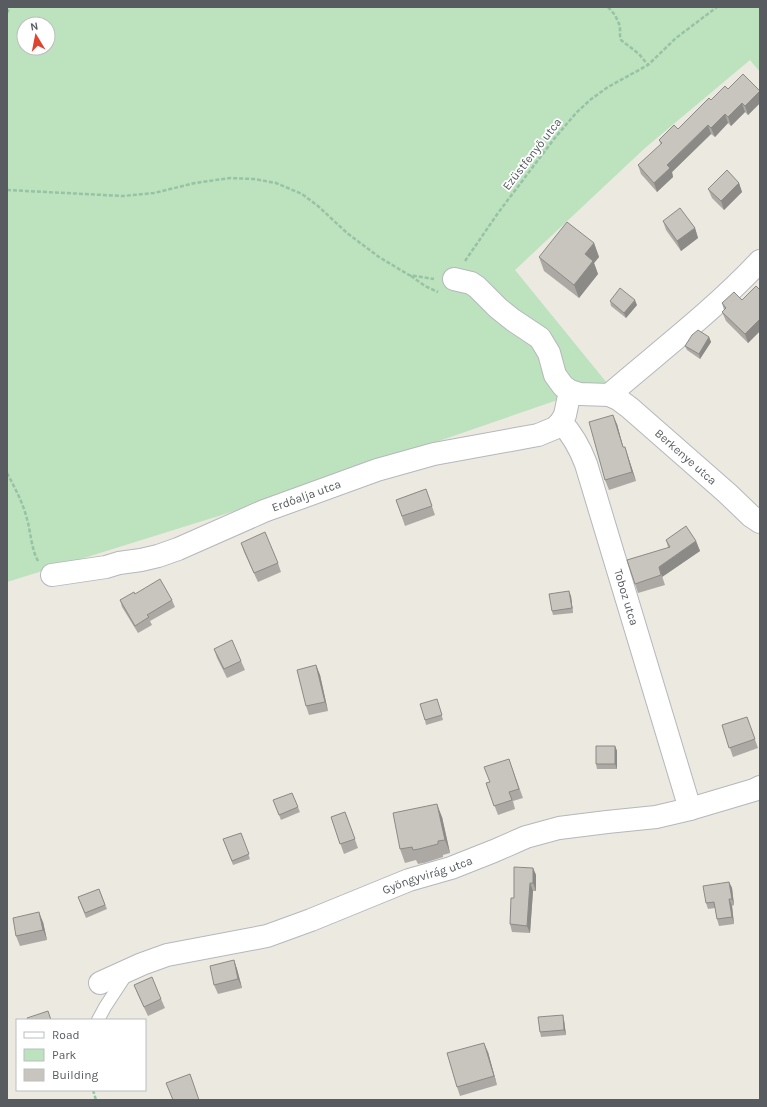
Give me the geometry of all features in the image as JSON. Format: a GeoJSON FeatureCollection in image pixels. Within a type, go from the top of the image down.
{"type":"FeatureCollection","features":[{"type":"Feature","properties":{"kind":"street"},"geometry":{"type":"LineString","coordinates":[[454,279],[471,283],[503,312],[540,338],[549,353],[555,375],[563,386],[570,391],[580,394],[609,395],[715,305],[760,261]]}},
{"type":"Feature","properties":{"kind":"street"},"geometry":{"type":"LineString","coordinates":[[561,422],[566,411],[570,391]]}},
{"type":"Feature","properties":{"kind":"street","name":"Berkenye utca"},"geometry":{"type":"LineString","coordinates":[[609,395],[618,399],[630,408],[751,516],[760,522]]}},
{"type":"Feature","properties":{"kind":"street","name":"Erdőalja utca"},"geometry":{"type":"LineString","coordinates":[[52,575],[106,567],[158,556],[178,549],[278,506],[377,470],[434,454],[538,435],[548,432],[561,422]]}},
{"type":"Feature","properties":{"kind":"street","name":"Toboz utca"},"geometry":{"type":"LineString","coordinates":[[561,422],[572,433],[580,447],[586,464],[690,809]]}},
{"type":"Feature","properties":{"kind":"street","name":"Gyöngyvirág utca"},"geometry":{"type":"LineString","coordinates":[[100,983],[167,955],[267,936],[311,920],[409,880],[451,868],[526,837],[559,828],[656,817],[690,809],[760,787]]}},
{"type":"Feature","properties":{"kind":"lane"},"geometry":{"type":"LineString","coordinates":[[99,1019],[129,970]]}},
{"type":"Feature","properties":{"kind":"path"},"geometry":{"type":"LineString","coordinates":[[7,13],[10,7]]}},
{"type":"Feature","properties":{"kind":"path"},"geometry":{"type":"LineString","coordinates":[[608,7],[615,15],[620,26],[621,40],[639,54],[648,65]]}},
{"type":"Feature","properties":{"kind":"path","name":"Ezüstfenyő utca"},"geometry":{"type":"LineString","coordinates":[[454,279],[478,240],[554,139],[576,114],[590,100],[608,87],[648,65],[676,38],[717,7]]}},
{"type":"Feature","properties":{"kind":"path"},"geometry":{"type":"LineString","coordinates":[[7,190],[123,196],[230,178],[254,179],[276,183],[302,194],[379,257],[409,275],[436,279],[454,279]]}},
{"type":"Feature","properties":{"kind":"path"},"geometry":{"type":"LineString","coordinates":[[7,473],[16,490],[27,518],[35,555],[43,569],[52,575]]}},
{"type":"Feature","properties":{"kind":"green space"},"geometry":{"type":"Polygon","coordinates":[[[7,7],[760,7],[760,72],[750,60],[645,148],[515,270],[607,383],[241,509],[7,582],[7,7]]]}},
{"type":"Feature","properties":{"kind":"building"},"geometry":{"type":"Polygon","coordinates":[[[743,74],[760,91],[745,106],[742,103],[728,117],[725,114],[711,128],[708,125],[667,165],[670,168],[654,183],[638,165],[662,143],[659,140],[674,125],[678,129],[709,98],[711,100],[725,86],[728,89],[743,74]]]}},
{"type":"Feature","properties":{"kind":"building"},"geometry":{"type":"Polygon","coordinates":[[[727,170],[739,183],[721,201],[708,189],[727,170]]]}},
{"type":"Feature","properties":{"kind":"building"},"geometry":{"type":"Polygon","coordinates":[[[680,208],[695,228],[677,241],[663,221],[680,208]]]}},
{"type":"Feature","properties":{"kind":"building"},"geometry":{"type":"Polygon","coordinates":[[[567,222],[594,243],[585,254],[593,261],[574,285],[539,257],[567,222]]]}},
{"type":"Feature","properties":{"kind":"building"},"geometry":{"type":"Polygon","coordinates":[[[756,286],[760,290],[760,319],[745,334],[722,312],[726,308],[722,303],[734,292],[742,300],[756,286]]]}},
{"type":"Feature","properties":{"kind":"building"},"geometry":{"type":"Polygon","coordinates":[[[620,288],[635,300],[624,313],[610,301],[620,288]]]}},
{"type":"Feature","properties":{"kind":"building"},"geometry":{"type":"Polygon","coordinates":[[[698,330],[709,337],[699,354],[685,346],[692,335],[698,330]]]}},
{"type":"Feature","properties":{"kind":"building"},"geometry":{"type":"Polygon","coordinates":[[[613,415],[623,447],[625,447],[632,472],[605,480],[589,422],[613,415]]]}},
{"type":"Feature","properties":{"kind":"building"},"geometry":{"type":"Polygon","coordinates":[[[426,489],[432,506],[402,516],[396,500],[426,489]]]}},
{"type":"Feature","properties":{"kind":"building"},"geometry":{"type":"Polygon","coordinates":[[[686,526],[696,541],[659,567],[661,575],[635,584],[627,560],[670,547],[666,540],[686,526]]]}},
{"type":"Feature","properties":{"kind":"building"},"geometry":{"type":"Polygon","coordinates":[[[265,532],[278,563],[254,573],[241,543],[265,532]]]}},
{"type":"Feature","properties":{"kind":"building"},"geometry":{"type":"Polygon","coordinates":[[[160,579],[172,600],[147,615],[149,617],[135,626],[120,600],[134,592],[135,594],[160,579]]]}},
{"type":"Feature","properties":{"kind":"building"},"geometry":{"type":"Polygon","coordinates":[[[569,591],[572,608],[552,611],[549,594],[569,591]]]}},
{"type":"Feature","properties":{"kind":"building"},"geometry":{"type":"Polygon","coordinates":[[[232,640],[241,661],[224,669],[214,649],[232,640]]]}},
{"type":"Feature","properties":{"kind":"building"},"geometry":{"type":"Polygon","coordinates":[[[316,665],[325,702],[306,706],[297,670],[316,665]]]}},
{"type":"Feature","properties":{"kind":"building"},"geometry":{"type":"Polygon","coordinates":[[[437,699],[442,715],[425,720],[420,704],[437,699]]]}},
{"type":"Feature","properties":{"kind":"building"},"geometry":{"type":"Polygon","coordinates":[[[747,717],[755,739],[729,748],[722,725],[747,717]]]}},
{"type":"Feature","properties":{"kind":"building"},"geometry":{"type":"Polygon","coordinates":[[[596,746],[615,746],[615,764],[596,764],[596,746]]]}},
{"type":"Feature","properties":{"kind":"building"},"geometry":{"type":"Polygon","coordinates":[[[509,759],[519,789],[509,792],[512,800],[494,806],[486,783],[490,782],[484,767],[509,759]]]}},
{"type":"Feature","properties":{"kind":"building"},"geometry":{"type":"Polygon","coordinates":[[[292,793],[298,807],[279,815],[273,800],[292,793]]]}},
{"type":"Feature","properties":{"kind":"building"},"geometry":{"type":"Polygon","coordinates":[[[437,804],[445,840],[438,841],[438,844],[419,849],[413,850],[412,847],[400,849],[393,813],[437,804]]]}},
{"type":"Feature","properties":{"kind":"building"},"geometry":{"type":"Polygon","coordinates":[[[345,812],[355,839],[340,844],[331,817],[345,812]]]}},
{"type":"Feature","properties":{"kind":"building"},"geometry":{"type":"Polygon","coordinates":[[[241,833],[249,854],[232,861],[223,839],[241,833]]]}},
{"type":"Feature","properties":{"kind":"building"},"geometry":{"type":"Polygon","coordinates":[[[514,867],[533,868],[533,883],[530,883],[527,926],[510,924],[511,898],[514,898],[514,867]]]}},
{"type":"Feature","properties":{"kind":"building"},"geometry":{"type":"Polygon","coordinates":[[[729,882],[732,899],[729,899],[732,917],[717,919],[714,902],[706,903],[703,886],[729,882]]]}},
{"type":"Feature","properties":{"kind":"building"},"geometry":{"type":"Polygon","coordinates":[[[99,889],[105,905],[85,913],[78,897],[99,889]]]}},
{"type":"Feature","properties":{"kind":"building"},"geometry":{"type":"Polygon","coordinates":[[[39,912],[43,930],[16,936],[13,918],[39,912]]]}},
{"type":"Feature","properties":{"kind":"building"},"geometry":{"type":"Polygon","coordinates":[[[234,960],[238,979],[214,985],[210,966],[234,960]]]}},
{"type":"Feature","properties":{"kind":"building"},"geometry":{"type":"Polygon","coordinates":[[[152,977],[161,999],[144,1007],[134,985],[152,977]]]}},
{"type":"Feature","properties":{"kind":"building"},"geometry":{"type":"Polygon","coordinates":[[[48,1011],[51,1019],[28,1019],[48,1011]]]}},
{"type":"Feature","properties":{"kind":"building"},"geometry":{"type":"Polygon","coordinates":[[[563,1015],[564,1030],[540,1032],[538,1017],[563,1015]]]}},
{"type":"Feature","properties":{"kind":"building"},"geometry":{"type":"Polygon","coordinates":[[[484,1043],[494,1076],[457,1087],[447,1053],[484,1043]]]}},
{"type":"Feature","properties":{"kind":"building"},"geometry":{"type":"Polygon","coordinates":[[[190,1074],[199,1100],[173,1100],[166,1083],[190,1074]]]}}]}
